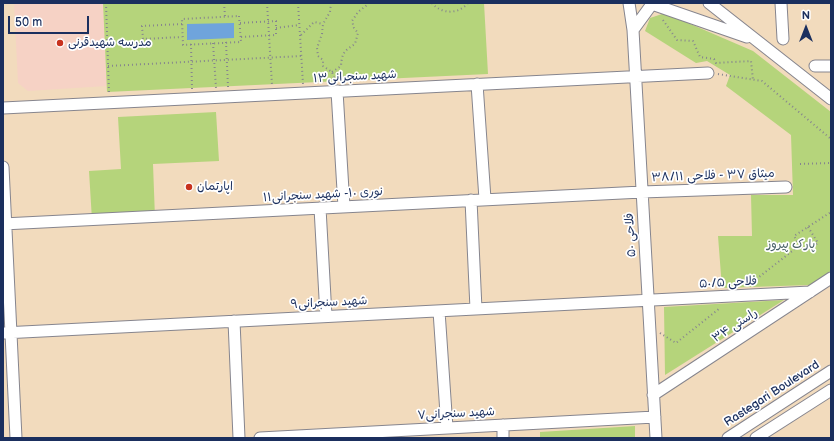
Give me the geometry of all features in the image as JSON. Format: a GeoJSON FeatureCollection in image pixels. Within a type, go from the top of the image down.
{"type":"FeatureCollection","features":[{"type":"Feature","properties":{"kind":"street","name":"فلاحی ۵۰"},"geometry":{"type":"LineString","coordinates":[[629,3],[633,30],[656,438]]}},
{"type":"Feature","properties":{"kind":"street"},"geometry":{"type":"LineString","coordinates":[[633,30],[652,3]]}},
{"type":"Feature","properties":{"kind":"street"},"geometry":{"type":"LineString","coordinates":[[652,3],[758,41]]}},
{"type":"Feature","properties":{"kind":"street"},"geometry":{"type":"LineString","coordinates":[[709,3],[831,99]]}},
{"type":"Feature","properties":{"kind":"street"},"geometry":{"type":"LineString","coordinates":[[781,3],[783,39]]}},
{"type":"Feature","properties":{"kind":"street"},"geometry":{"type":"LineString","coordinates":[[816,66],[831,66]]}},
{"type":"Feature","properties":{"kind":"street","name":"شهید سنجرانی۱۳"},"geometry":{"type":"LineString","coordinates":[[3,108],[708,73]]}},
{"type":"Feature","properties":{"kind":"street"},"geometry":{"type":"LineString","coordinates":[[477,84],[484,200]]}},
{"type":"Feature","properties":{"kind":"street"},"geometry":{"type":"LineString","coordinates":[[338,91],[344,207]]}},
{"type":"Feature","properties":{"kind":"street"},"geometry":{"type":"LineString","coordinates":[[3,167],[7,332],[16,438]]}},
{"type":"Feature","properties":{"kind":"street","name":"میثاق ۳۷ - فلاحی ۳۸/۱۱"},"geometry":{"type":"LineString","coordinates":[[642,192],[786,187]]}},
{"type":"Feature","properties":{"kind":"street","name":"نوری ۱۰- شهید سنجرانی۱۱"},"geometry":{"type":"LineString","coordinates":[[5,224],[642,192]]}},
{"type":"Feature","properties":{"kind":"street"},"geometry":{"type":"LineString","coordinates":[[470,200],[476,309]]}},
{"type":"Feature","properties":{"kind":"street"},"geometry":{"type":"LineString","coordinates":[[320,208],[326,316]]}},
{"type":"Feature","properties":{"kind":"street","name":"راستی ۳۴"},"geometry":{"type":"LineString","coordinates":[[653,395],[831,278]]}},
{"type":"Feature","properties":{"kind":"street","name":"فلاحی ۵۰/۵"},"geometry":{"type":"LineString","coordinates":[[648,300],[810,292]]}},
{"type":"Feature","properties":{"kind":"street","name":"شهید سنجرانی۹"},"geometry":{"type":"LineString","coordinates":[[7,332],[648,300]]}},
{"type":"Feature","properties":{"kind":"street"},"geometry":{"type":"LineString","coordinates":[[439,311],[447,428]]}},
{"type":"Feature","properties":{"kind":"street"},"geometry":{"type":"LineString","coordinates":[[234,321],[238,438]]}},
{"type":"Feature","properties":{"kind":"street","name":"Rastegari Boulevard"},"geometry":{"type":"LineString","coordinates":[[729,438],[831,372]]}},
{"type":"Feature","properties":{"kind":"street"},"geometry":{"type":"LineString","coordinates":[[756,438],[831,390]]}},
{"type":"Feature","properties":{"kind":"street","name":"شهید سنجرانی۷"},"geometry":{"type":"LineString","coordinates":[[260,438],[655,417]]}},
{"type":"Feature","properties":{"kind":"street"},"geometry":{"type":"LineString","coordinates":[[503,425],[503,438]]}},
{"type":"Feature","properties":{"kind":"path"},"geometry":{"type":"LineString","coordinates":[[106,3],[109,102]]}},
{"type":"Feature","properties":{"kind":"path"},"geometry":{"type":"LineString","coordinates":[[224,3],[225,16]]}},
{"type":"Feature","properties":{"kind":"path"},"geometry":{"type":"LineString","coordinates":[[267,3],[272,94]]}},
{"type":"Feature","properties":{"kind":"path"},"geometry":{"type":"LineString","coordinates":[[298,3],[304,93]]}},
{"type":"Feature","properties":{"kind":"path"},"geometry":{"type":"LineString","coordinates":[[331,3],[330,12],[323,24],[322,34],[317,48],[318,56],[323,60],[323,66],[332,72],[338,91]]}},
{"type":"Feature","properties":{"kind":"path"},"geometry":{"type":"LineString","coordinates":[[332,72],[341,66],[342,56],[347,49],[355,44],[358,33],[354,28],[352,21],[358,12],[367,5],[367,3]]}},
{"type":"Feature","properties":{"kind":"path"},"geometry":{"type":"LineString","coordinates":[[432,3],[438,9],[449,12],[461,9],[468,3]]}},
{"type":"Feature","properties":{"kind":"path"},"geometry":{"type":"LineString","coordinates":[[652,3],[677,40],[693,41],[700,57],[714,59],[716,64],[751,61],[752,80]]}},
{"type":"Feature","properties":{"kind":"path"},"geometry":{"type":"LineString","coordinates":[[240,16],[240,23],[241,42],[183,44],[182,18],[240,16]]}},
{"type":"Feature","properties":{"kind":"path"},"geometry":{"type":"LineString","coordinates":[[240,23],[276,21],[276,35],[240,37]]}},
{"type":"Feature","properties":{"kind":"path"},"geometry":{"type":"LineString","coordinates":[[300,35],[314,22],[323,24]]}},
{"type":"Feature","properties":{"kind":"path"},"geometry":{"type":"LineString","coordinates":[[182,24],[142,26],[143,40],[182,37]]}},
{"type":"Feature","properties":{"kind":"path"},"geometry":{"type":"LineString","coordinates":[[276,28],[299,25]]}},
{"type":"Feature","properties":{"kind":"path"},"geometry":{"type":"LineString","coordinates":[[226,42],[228,96]]}},
{"type":"Feature","properties":{"kind":"path"},"geometry":{"type":"LineString","coordinates":[[213,43],[216,97]]}},
{"type":"Feature","properties":{"kind":"path"},"geometry":{"type":"LineString","coordinates":[[191,44],[192,98]]}},
{"type":"Feature","properties":{"kind":"path"},"geometry":{"type":"LineString","coordinates":[[108,66],[301,56]]}},
{"type":"Feature","properties":{"kind":"path"},"geometry":{"type":"LineString","coordinates":[[708,73],[762,81],[831,139]]}},
{"type":"Feature","properties":{"kind":"path"},"geometry":{"type":"LineString","coordinates":[[800,164],[831,163]]}},
{"type":"Feature","properties":{"kind":"path"},"geometry":{"type":"LineString","coordinates":[[808,227],[818,243],[804,252],[794,236],[831,212]]}},
{"type":"Feature","properties":{"kind":"shaded area","name":"مدرسه شهیدقرنی"},"geometry":{"type":"Polygon","coordinates":[[[14,3],[103,3],[107,86],[28,91],[18,83],[14,3]]]}},
{"type":"Feature","properties":{"kind":"green space"},"geometry":{"type":"Polygon","coordinates":[[[103,3],[484,3],[488,74],[107,92],[103,3]]]}},
{"type":"Feature","properties":{"kind":"green space","name":"پارک پیروز"},"geometry":{"type":"Polygon","coordinates":[[[665,13],[753,51],[831,112],[831,271],[810,285],[722,288],[718,236],[752,236],[751,195],[793,195],[791,135],[726,86],[730,75],[707,61],[696,63],[645,31],[650,18],[665,13]]]}},
{"type":"Feature","properties":{"kind":"green space"},"geometry":{"type":"Polygon","coordinates":[[[216,112],[219,161],[153,164],[155,218],[92,220],[89,171],[121,169],[118,117],[216,112]]]}},
{"type":"Feature","properties":{"kind":"green space"},"geometry":{"type":"Polygon","coordinates":[[[784,300],[665,375],[664,307],[784,300]]]}},
{"type":"Feature","properties":{"kind":"green space"},"geometry":{"type":"Polygon","coordinates":[[[635,426],[635,438],[540,438],[540,432],[635,426]]]}},
{"type":"Feature","properties":{"kind":"water"},"geometry":{"type":"Polygon","coordinates":[[[234,23],[234,38],[187,40],[187,24],[234,23]]]}},
{"type":"Feature","properties":{"kind":"place","name":"مدرسه شهیدقرنی"},"geometry":{"type":"Point","coordinates":[60,43]}},
{"type":"Feature","properties":{"kind":"place","name":"اپارتمان"},"geometry":{"type":"Point","coordinates":[189,187]}}]}
